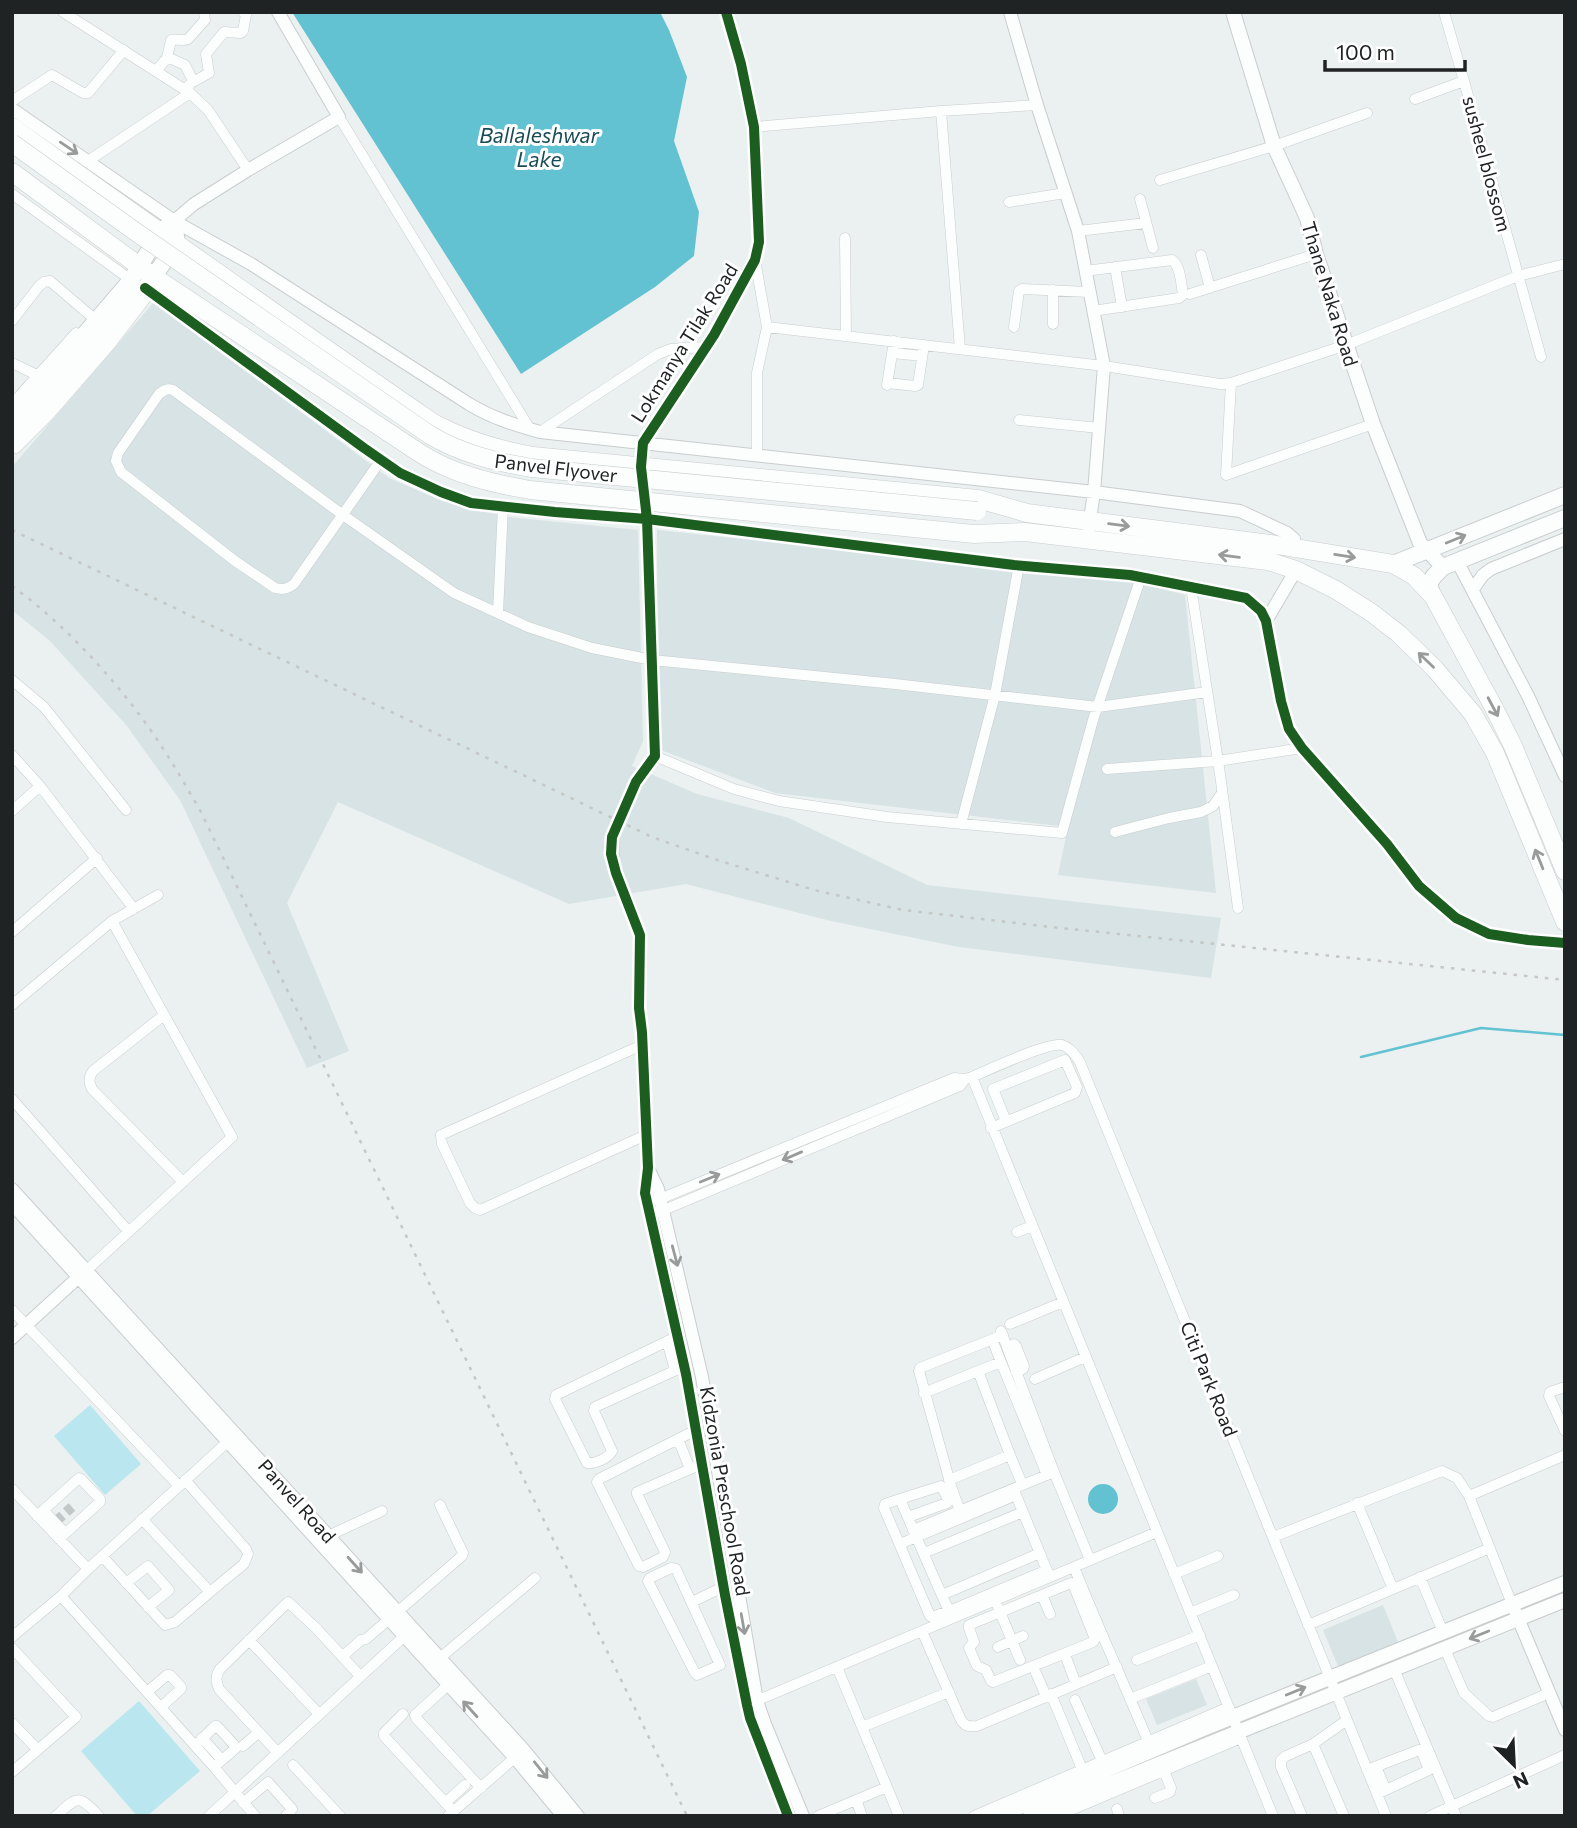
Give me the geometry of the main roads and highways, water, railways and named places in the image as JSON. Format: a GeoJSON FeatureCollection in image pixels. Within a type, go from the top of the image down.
{"type":"FeatureCollection","features":[{"type":"Feature","properties":{"kind":"highway"},"geometry":{"type":"LineString","coordinates":[[12,127],[167,226],[177,244],[435,424],[490,447],[513,453],[641,467],[978,499],[1027,513],[1393,564],[1414,576],[1433,596],[1513,746],[1565,871]]}},
{"type":"Feature","properties":{"kind":"highway","name":"Panvel Flyover"},"geometry":{"type":"LineString","coordinates":[[12,143],[430,435],[465,452],[532,468],[976,516],[1025,532]]}},
{"type":"Feature","properties":{"kind":"highway","name":"Panvel Flyover"},"geometry":{"type":"LineString","coordinates":[[12,156],[174,273],[424,445],[442,455],[483,470],[531,479],[976,516],[1027,513]]}},
{"type":"Feature","properties":{"kind":"highway"},"geometry":{"type":"LineString","coordinates":[[12,172],[113,246],[143,278],[437,464],[479,480],[646,510],[974,534],[1025,532],[1268,561],[1296,570],[1336,590],[1399,634],[1436,669],[1473,713],[1495,753],[1565,922]]}},
{"type":"Feature","properties":{"kind":"main road","name":"Thane Naka Road"},"geometry":{"type":"LineString","coordinates":[[1233,12],[1274,146],[1307,218],[1316,254],[1373,424],[1420,543],[1426,551],[1450,564]]}},
{"type":"Feature","properties":{"kind":"main road"},"geometry":{"type":"LineString","coordinates":[[143,278],[167,226]]}},
{"type":"Feature","properties":{"kind":"main road"},"geometry":{"type":"LineString","coordinates":[[15,429],[143,278],[177,244]]}},
{"type":"Feature","properties":{"kind":"main road"},"geometry":{"type":"LineString","coordinates":[[1393,564],[1565,495]]}},
{"type":"Feature","properties":{"kind":"main road"},"geometry":{"type":"LineString","coordinates":[[1433,596],[1429,584],[1434,576],[1450,564],[1565,518]]}},
{"type":"Feature","properties":{"kind":"main road"},"geometry":{"type":"LineString","coordinates":[[998,1816],[1231,1712],[1330,1678],[1565,1583]]}},
{"type":"Feature","properties":{"kind":"main road"},"geometry":{"type":"LineString","coordinates":[[1030,1816],[1240,1735],[1565,1600]]}},
{"type":"Feature","properties":{"kind":"water","name":"Ballaleshwar Lake"},"geometry":{"type":"Polygon","coordinates":[[[292,12],[660,12],[687,77],[674,141],[699,212],[694,256],[655,287],[521,374],[292,12]]]}},
{"type":"Feature","properties":{"kind":"water"},"geometry":{"type":"Polygon","coordinates":[[[1103,1484],[1109,1485],[1117,1493],[1117,1505],[1109,1513],[1103,1514],[1097,1513],[1089,1505],[1088,1499],[1089,1493],[1097,1485],[1103,1484]]]}},
{"type":"Feature","properties":{"kind":"waterway"},"geometry":{"type":"LineString","coordinates":[[1361,1057],[1481,1028],[1565,1035]]}},
{"type":"Feature","properties":{"kind":"tunnel"},"geometry":{"type":"LineString","coordinates":[[612,837],[636,782]]}},
{"type":"Feature","properties":{"kind":"tunnel"},"geometry":{"type":"LineString","coordinates":[[55,1522],[72,1507]]}},
{"type":"Feature","properties":{"kind":"railway"},"geometry":{"type":"LineString","coordinates":[[12,530],[652,837],[814,890],[903,910],[1565,980]]}},
{"type":"Feature","properties":{"kind":"railway"},"geometry":{"type":"LineString","coordinates":[[12,586],[75,640],[114,683],[164,750],[200,810],[687,1816]]}}]}
